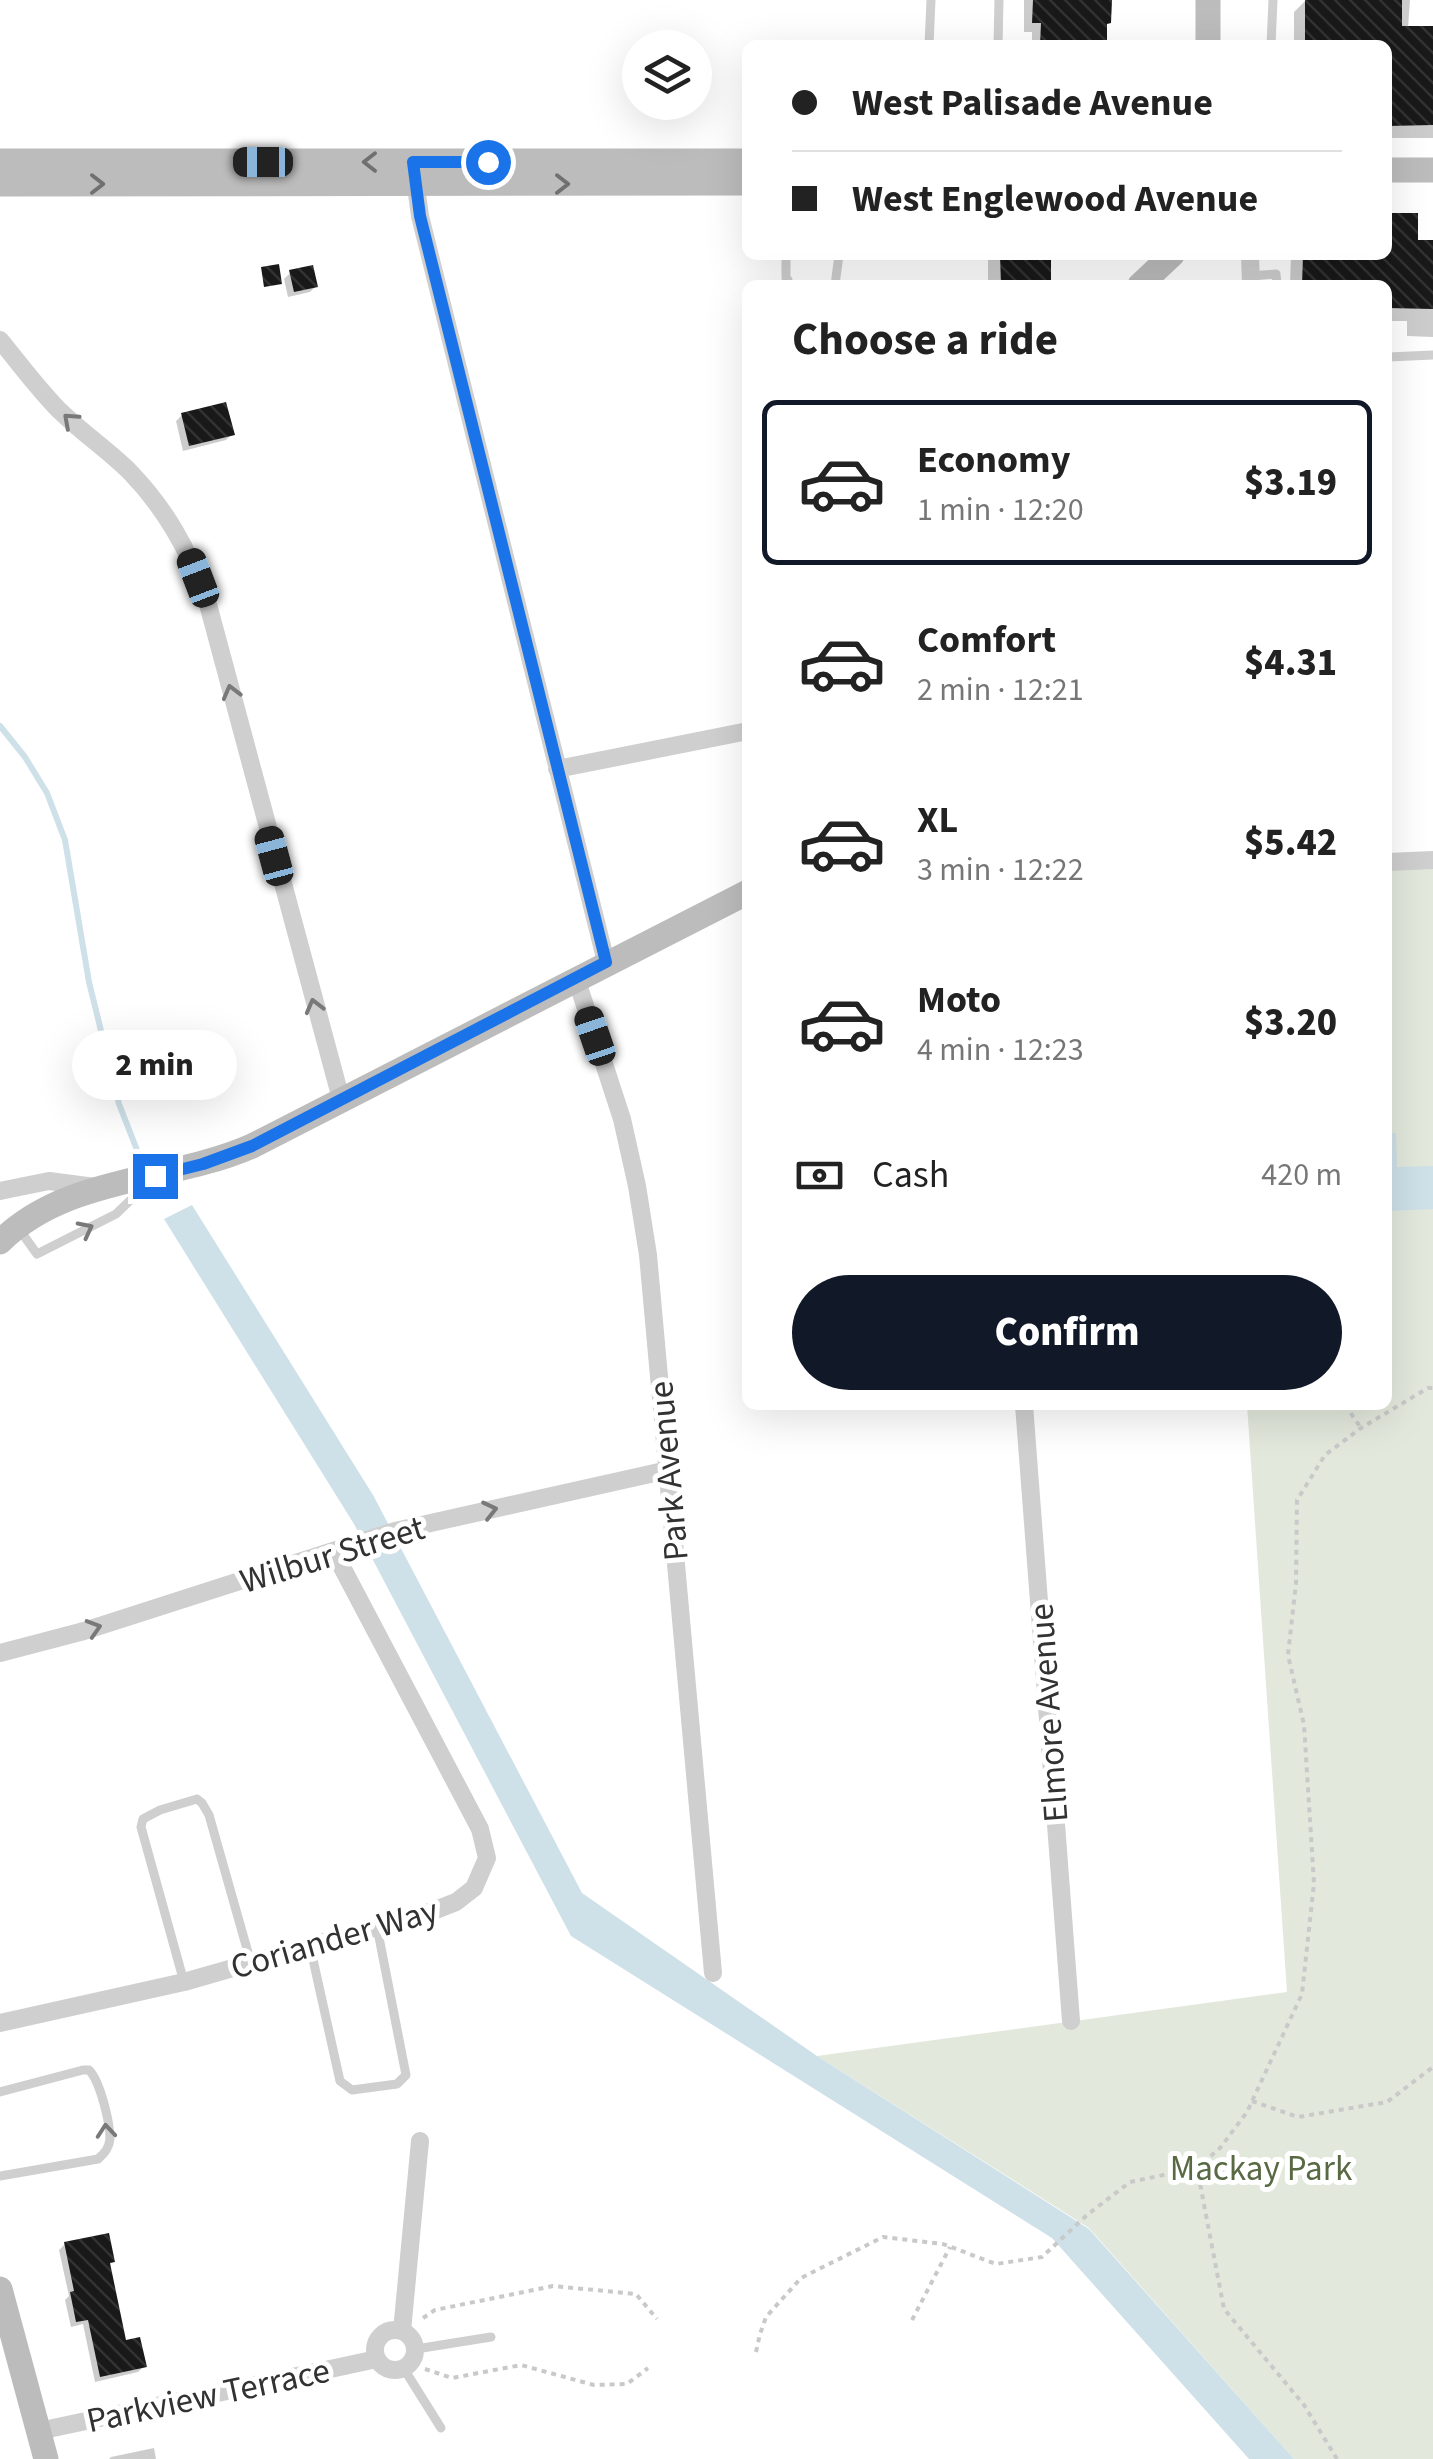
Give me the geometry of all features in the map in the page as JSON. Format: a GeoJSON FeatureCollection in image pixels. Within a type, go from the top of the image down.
{"type":"FeatureCollection","features":[{"type":"Feature","properties":{"kind":"main road"},"geometry":{"type":"LineString","coordinates":[[1208,0],[1208,40]]}},
{"type":"Feature","properties":{"kind":"main road"},"geometry":{"type":"LineString","coordinates":[[0,161],[742,183]]}},
{"type":"Feature","properties":{"kind":"main road"},"geometry":{"type":"LineString","coordinates":[[0,184],[742,161]]}},
{"type":"Feature","properties":{"kind":"main road"},"geometry":{"type":"LineString","coordinates":[[1392,170],[1433,170]]}},
{"type":"Feature","properties":{"kind":"main road"},"geometry":{"type":"LineString","coordinates":[[1148,280],[1167,260]]}},
{"type":"Feature","properties":{"kind":"main road"},"geometry":{"type":"LineString","coordinates":[[9,1234],[77,1194],[236,1153],[742,895]]}},
{"type":"Feature","properties":{"kind":"main road"},"geometry":{"type":"LineString","coordinates":[[0,2290],[46,2459]]}},
{"type":"Feature","properties":{"kind":"street"},"geometry":{"type":"LineString","coordinates":[[414,173],[420,216],[606,962]]}},
{"type":"Feature","properties":{"kind":"street"},"geometry":{"type":"LineString","coordinates":[[0,340],[55,406],[152,496],[191,558],[206,597],[341,1100]]}},
{"type":"Feature","properties":{"kind":"street"},"geometry":{"type":"LineString","coordinates":[[558,769],[742,732]]}},
{"type":"Feature","properties":{"kind":"street"},"geometry":{"type":"LineString","coordinates":[[1392,862],[1433,860]]}},
{"type":"Feature","properties":{"kind":"street","name":"Park Avenue"},"geometry":{"type":"LineString","coordinates":[[576,978],[614,1092],[637,1186],[648,1255],[714,1973]]}},
{"type":"Feature","properties":{"kind":"street"},"geometry":{"type":"LineString","coordinates":[[0,1192],[49,1181],[101,1188]]}},
{"type":"Feature","properties":{"kind":"street","name":"Elmore Avenue"},"geometry":{"type":"LineString","coordinates":[[1024,1410],[1071,2021]]}},
{"type":"Feature","properties":{"kind":"street","name":"Wilbur Street"},"geometry":{"type":"LineString","coordinates":[[0,1653],[84,1631],[395,1531],[668,1470]]}},
{"type":"Feature","properties":{"kind":"street","name":"Coriander Way"},"geometry":{"type":"LineString","coordinates":[[0,2024],[184,1982],[433,1911],[456,1902],[474,1888],[487,1858],[480,1829],[337,1551]]}},
{"type":"Feature","properties":{"kind":"street"},"geometry":{"type":"LineString","coordinates":[[410,2361],[409,2335],[402,2331],[420,2141]]}},
{"type":"Feature","properties":{"kind":"street","name":"Parkview Terrace"},"geometry":{"type":"LineString","coordinates":[[402,2331],[380,2336],[377,2359],[388,2370],[410,2361]]}},
{"type":"Feature","properties":{"kind":"street","name":"Parkview Terrace"},"geometry":{"type":"LineString","coordinates":[[38,2430],[377,2359]]}},
{"type":"Feature","properties":{"kind":"lane"},"geometry":{"type":"LineString","coordinates":[[930,40],[931,0]]}},
{"type":"Feature","properties":{"kind":"lane"},"geometry":{"type":"LineString","coordinates":[[998,40],[999,0]]}},
{"type":"Feature","properties":{"kind":"lane"},"geometry":{"type":"LineString","coordinates":[[1271,40],[1272,0]]}},
{"type":"Feature","properties":{"kind":"lane"},"geometry":{"type":"LineString","coordinates":[[786,260],[788,280]]}},
{"type":"Feature","properties":{"kind":"lane"},"geometry":{"type":"LineString","coordinates":[[1255,280],[1276,274],[1277,280]]}},
{"type":"Feature","properties":{"kind":"lane"},"geometry":{"type":"LineString","coordinates":[[1392,357],[1433,356]]}},
{"type":"Feature","properties":{"kind":"lane"},"geometry":{"type":"LineString","coordinates":[[9,1234],[37,1254],[116,1214],[155,1176]]}},
{"type":"Feature","properties":{"kind":"lane"},"geometry":{"type":"LineString","coordinates":[[184,1982],[140,1827],[143,1819],[160,1810],[197,1799],[209,1816],[251,1963]]}},
{"type":"Feature","properties":{"kind":"lane"},"geometry":{"type":"LineString","coordinates":[[310,1946],[340,2082],[352,2090],[397,2084],[406,2075],[376,1927]]}},
{"type":"Feature","properties":{"kind":"lane"},"geometry":{"type":"LineString","coordinates":[[0,2092],[88,2070],[98,2084],[110,2136],[106,2152],[98,2159],[0,2176]]}},
{"type":"Feature","properties":{"kind":"lane"},"geometry":{"type":"LineString","coordinates":[[441,2428],[410,2361],[491,2336]]}},
{"type":"Feature","properties":{"kind":"path"},"geometry":{"type":"LineString","coordinates":[[1392,1409],[1433,1388]]}},
{"type":"Feature","properties":{"kind":"path"},"geometry":{"type":"LineString","coordinates":[[1348,1410],[1361,1428]]}},
{"type":"Feature","properties":{"kind":"path"},"geometry":{"type":"LineString","coordinates":[[756,2352],[766,2317],[801,2278],[883,2237],[950,2247],[996,2264],[1042,2257],[1130,2182],[1197,2168],[1220,2148],[1252,2102],[1302,1994],[1314,1883],[1304,1725],[1288,1655],[1296,1583],[1297,1500],[1324,1456],[1391,1410]]}},
{"type":"Feature","properties":{"kind":"path"},"geometry":{"type":"LineString","coordinates":[[1252,2102],[1298,2117],[1387,2102],[1433,2067]]}},
{"type":"Feature","properties":{"kind":"path"},"geometry":{"type":"LineString","coordinates":[[1197,2168],[1224,2309],[1304,2405],[1338,2459]]}},
{"type":"Feature","properties":{"kind":"path"},"geometry":{"type":"LineString","coordinates":[[912,2320],[950,2247]]}},
{"type":"Feature","properties":{"kind":"path"},"geometry":{"type":"LineString","coordinates":[[402,2331],[436,2310],[553,2286],[636,2294],[656,2320]]}},
{"type":"Feature","properties":{"kind":"path"},"geometry":{"type":"LineString","coordinates":[[410,2361],[452,2378],[521,2365],[594,2385],[628,2384],[648,2368]]}},
{"type":"Feature","properties":{"kind":"green space","name":"Mackay Park"},"geometry":{"type":"Polygon","coordinates":[[[1433,863],[1433,2459],[1294,2459],[1089,2228],[817,2056],[1287,1992],[1247,1410],[1392,1410],[1392,865],[1433,863]]]}},
{"type":"Feature","properties":{"kind":"shaded area"},"geometry":{"type":"Polygon","coordinates":[[[1392,1133],[1396,1133],[1397,1167],[1433,1166],[1433,1209],[1392,1211],[1392,1133]]]}},
{"type":"Feature","properties":{"kind":"shaded area"},"geometry":{"type":"Polygon","coordinates":[[[192,1205],[373,1495],[582,1893],[817,2056],[1089,2229],[1294,2459],[1249,2459],[1052,2238],[571,1936],[354,1524],[164,1219],[192,1205]]]}},
{"type":"Feature","properties":{"kind":"building"},"geometry":{"type":"Polygon","coordinates":[[[1033,0],[1112,0],[1107,40],[1040,40],[1041,23],[1032,23],[1033,0]]]}},
{"type":"Feature","properties":{"kind":"building"},"geometry":{"type":"Polygon","coordinates":[[[1305,0],[1402,0],[1402,26],[1433,26],[1433,125],[1392,126],[1392,40],[1305,40],[1305,0]]]}},
{"type":"Feature","properties":{"kind":"building"},"geometry":{"type":"Polygon","coordinates":[[[1392,213],[1418,213],[1418,240],[1433,240],[1433,309],[1392,308],[1392,280],[1302,280],[1303,260],[1392,260],[1392,213]]]}},
{"type":"Feature","properties":{"kind":"building"},"geometry":{"type":"Polygon","coordinates":[[[1000,260],[1051,260],[1051,280],[1001,280],[1000,260]]]}},
{"type":"Feature","properties":{"kind":"building"},"geometry":{"type":"Polygon","coordinates":[[[279,264],[282,284],[264,287],[261,267],[279,264]]]}},
{"type":"Feature","properties":{"kind":"building"},"geometry":{"type":"Polygon","coordinates":[[[313,265],[318,287],[294,292],[289,270],[313,265]]]}},
{"type":"Feature","properties":{"kind":"building"},"geometry":{"type":"Polygon","coordinates":[[[226,402],[235,435],[189,446],[181,413],[226,402]]]}},
{"type":"Feature","properties":{"kind":"building"},"geometry":{"type":"Polygon","coordinates":[[[109,2233],[115,2262],[110,2263],[126,2340],[140,2337],[147,2367],[100,2377],[88,2320],[76,2322],[64,2242],[109,2233]]]}},
{"type":"Feature","properties":{"kind":"waterway"},"geometry":{"type":"LineString","coordinates":[[0,726],[47,793],[65,840],[89,982],[119,1104],[137,1150]]}},
{"type":"Feature","properties":{"kind":"route"},"geometry":{"type":"LineString","coordinates":[[155,1176],[252,1146],[606,962],[415,184],[413,162],[488,162]]}}]}
